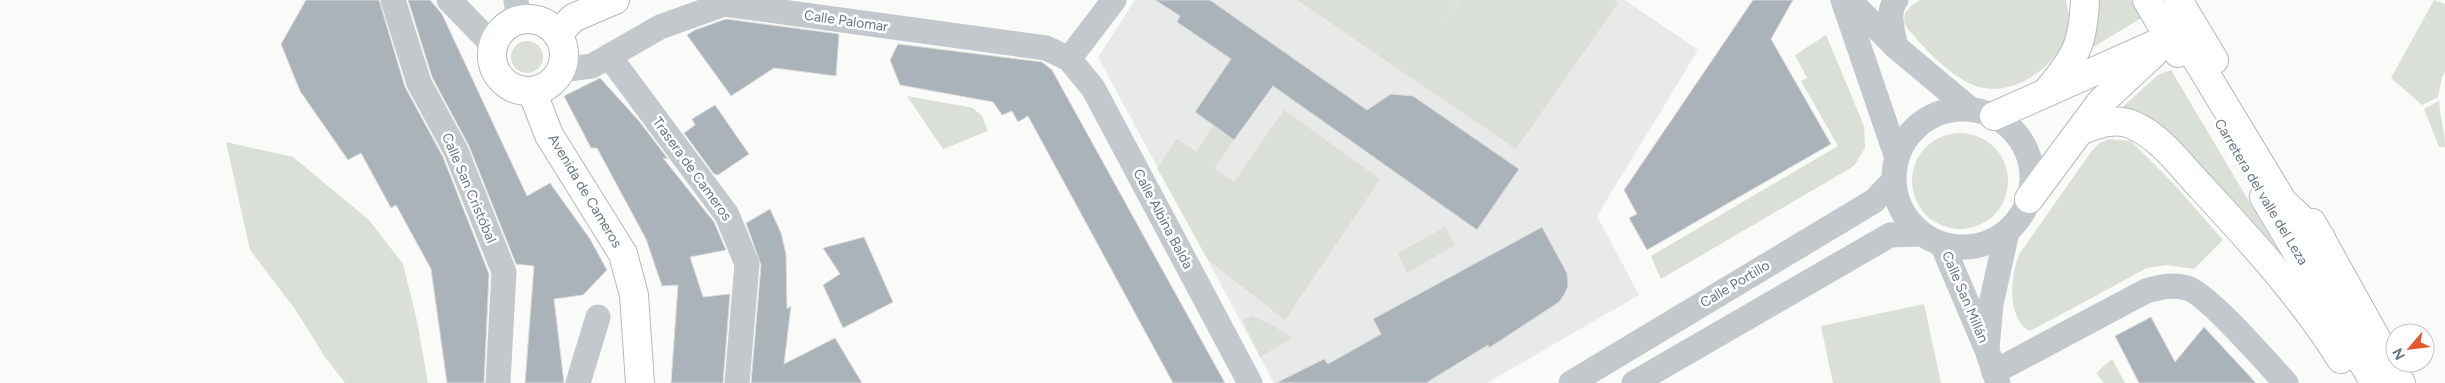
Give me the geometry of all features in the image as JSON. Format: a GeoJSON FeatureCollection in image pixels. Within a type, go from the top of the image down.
{"type":"FeatureCollection","features":[{"type":"Feature","properties":{"kind":"main road"},"geometry":{"type":"LineString","coordinates":[[558,34],[573,18],[615,0]]}},
{"type":"Feature","properties":{"kind":"main road"},"geometry":{"type":"LineString","coordinates":[[2046,93],[2071,63],[2084,29],[2085,0]]}},
{"type":"Feature","properties":{"kind":"main road","name":"Carretera del valle del Leza"},"geometry":{"type":"LineString","coordinates":[[2147,0],[2376,383]]}},
{"type":"Feature","properties":{"kind":"main road"},"geometry":{"type":"LineString","coordinates":[[2029,199],[2101,102],[2169,38],[2169,10],[2163,0]]}},
{"type":"Feature","properties":{"kind":"main road","name":"Carretera del valle del Leza"},"geometry":{"type":"LineString","coordinates":[[2178,0],[2321,238],[2402,383]]}},
{"type":"Feature","properties":{"kind":"main road"},"geometry":{"type":"LineString","coordinates":[[518,10],[547,24],[558,34],[564,52],[561,70],[554,80],[544,87],[532,91],[518,90],[506,83],[496,72],[492,59],[493,45],[518,10]]}},
{"type":"Feature","properties":{"kind":"main road"},"geometry":{"type":"LineString","coordinates":[[1982,113],[2046,93],[2169,38],[2188,45],[2283,202],[2321,238]]}},
{"type":"Feature","properties":{"kind":"main road","name":"Avenida de Cameros"},"geometry":{"type":"LineString","coordinates":[[532,91],[549,135],[623,254],[634,295],[640,383]]}},
{"type":"Feature","properties":{"kind":"main road"},"geometry":{"type":"LineString","coordinates":[[2082,130],[2108,121],[2132,124],[2158,140],[2249,239],[2330,340],[2357,383]]}},
{"type":"Feature","properties":{"kind":"street","name":"Calle San Cristóbal"},"geometry":{"type":"LineString","coordinates":[[393,0],[419,83],[456,152],[504,272],[498,383]]}},
{"type":"Feature","properties":{"kind":"street"},"geometry":{"type":"LineString","coordinates":[[449,0],[493,45]]}},
{"type":"Feature","properties":{"kind":"street"},"geometry":{"type":"LineString","coordinates":[[1069,59],[1114,0]]}},
{"type":"Feature","properties":{"kind":"street"},"geometry":{"type":"LineString","coordinates":[[1896,0],[1891,6],[1891,27],[1896,47]]}},
{"type":"Feature","properties":{"kind":"street"},"geometry":{"type":"LineString","coordinates":[[1634,383],[1890,235],[1932,239],[1959,247],[1976,246],[1992,241],[2007,232],[2020,217],[2029,199],[2032,180],[2030,161],[2023,143],[2010,128],[1982,113],[1896,47],[1857,2]]}},
{"type":"Feature","properties":{"kind":"street"},"geometry":{"type":"LineString","coordinates":[[1857,2],[1895,169],[1896,195],[1902,210],[1932,239]]}},
{"type":"Feature","properties":{"kind":"street","name":"Calle Palomar"},"geometry":{"type":"LineString","coordinates":[[561,70],[592,66],[660,27],[724,4],[1023,44],[1046,48],[1069,59]]}},
{"type":"Feature","properties":{"kind":"street","name":"Trasera de Cameros"},"geometry":{"type":"LineString","coordinates":[[609,56],[728,215],[747,264],[737,383]]}},
{"type":"Feature","properties":{"kind":"street","name":"Calle Albina Balda"},"geometry":{"type":"LineString","coordinates":[[1069,59],[1092,88],[1250,383]]}},
{"type":"Feature","properties":{"kind":"street"},"geometry":{"type":"LineString","coordinates":[[1895,169],[1907,136],[1925,120],[1946,111],[1982,113]]}},
{"type":"Feature","properties":{"kind":"street","name":"Calle Portillo"},"geometry":{"type":"LineString","coordinates":[[1571,383],[1874,200],[1895,169]]}},
{"type":"Feature","properties":{"kind":"street","name":"Calle San Millán"},"geometry":{"type":"LineString","coordinates":[[1993,368],[1991,304],[2007,232]]}},
{"type":"Feature","properties":{"kind":"street","name":"Calle San Millán"},"geometry":{"type":"LineString","coordinates":[[1932,239],[1993,368]]}},
{"type":"Feature","properties":{"kind":"street"},"geometry":{"type":"LineString","coordinates":[[1993,368],[2146,291],[2166,285],[2189,288],[2208,301],[2286,383]]}},
{"type":"Feature","properties":{"kind":"street"},"geometry":{"type":"LineString","coordinates":[[578,383],[598,317]]}},
{"type":"Feature","properties":{"kind":"shaded area"},"geometry":{"type":"Polygon","coordinates":[[[1135,0],[1625,0],[1698,50],[1597,216],[1639,295],[1487,383],[1274,383],[1098,57],[1135,0]]]}},
{"type":"Feature","properties":{"kind":"shaded area"},"geometry":{"type":"Polygon","coordinates":[[[1297,0],[1458,0],[1432,39],[1459,0],[1614,0],[1618,3],[1516,149],[1297,0]]]}},
{"type":"Feature","properties":{"kind":"shaded area"},"geometry":{"type":"Polygon","coordinates":[[[1921,0],[2066,0],[2070,30],[2056,55],[2034,75],[2007,87],[1993,89],[1979,87],[1949,71],[1923,46],[1904,23],[1905,13],[1912,5],[1921,0]]]}},
{"type":"Feature","properties":{"kind":"shaded area"},"geometry":{"type":"Polygon","coordinates":[[[2096,0],[2133,0],[2143,17],[2095,46],[2090,47],[2096,0]]]}},
{"type":"Feature","properties":{"kind":"shaded area"},"geometry":{"type":"Polygon","coordinates":[[[2434,0],[2445,4],[2445,72],[2442,77],[2438,97],[2422,105],[2391,78],[2434,0]]]}},
{"type":"Feature","properties":{"kind":"shaded area"},"geometry":{"type":"Polygon","coordinates":[[[1826,35],[1864,126],[1865,148],[1854,166],[1661,279],[1651,256],[1838,146],[1801,81],[1807,78],[1795,55],[1826,35]]]}},
{"type":"Feature","properties":{"kind":"shaded area"},"geometry":{"type":"Polygon","coordinates":[[[527,41],[538,46],[543,57],[538,68],[527,73],[516,68],[511,57],[516,46],[527,41]]]}},
{"type":"Feature","properties":{"kind":"shaded area"},"geometry":{"type":"Polygon","coordinates":[[[2171,70],[2294,277],[2117,112],[2158,75],[2171,70]]]}},
{"type":"Feature","properties":{"kind":"shaded area"},"geometry":{"type":"Polygon","coordinates":[[[907,96],[973,108],[982,116],[988,131],[943,149],[907,96]]]}},
{"type":"Feature","properties":{"kind":"shaded area"},"geometry":{"type":"Polygon","coordinates":[[[2439,101],[2445,147],[2439,147],[2424,109],[2439,101]]]}},
{"type":"Feature","properties":{"kind":"shaded area"},"geometry":{"type":"Polygon","coordinates":[[[1284,110],[1380,179],[1285,320],[1208,260],[1157,168],[1177,139],[1196,152],[1214,125],[1234,140],[1214,168],[1234,182],[1284,110]]]}},
{"type":"Feature","properties":{"kind":"shaded area"},"geometry":{"type":"Polygon","coordinates":[[[1960,133],[1978,136],[1994,147],[2005,163],[2008,181],[2005,199],[1994,215],[1978,226],[1960,229],[1942,226],[1926,215],[1915,199],[1912,181],[1915,163],[1926,147],[1942,136],[1960,133]]]}},
{"type":"Feature","properties":{"kind":"shaded area"},"geometry":{"type":"Polygon","coordinates":[[[2109,139],[2131,141],[2174,184],[2223,240],[2194,269],[2167,265],[2147,268],[2030,331],[2022,325],[2017,316],[2012,295],[2014,273],[2020,253],[2091,152],[2098,144],[2109,139]]]}},
{"type":"Feature","properties":{"kind":"shaded area"},"geometry":{"type":"Polygon","coordinates":[[[226,142],[293,157],[369,220],[403,264],[417,321],[428,383],[345,383],[325,357],[295,309],[250,250],[226,142]]]}},
{"type":"Feature","properties":{"kind":"shaded area"},"geometry":{"type":"Polygon","coordinates":[[[1445,227],[1455,245],[1407,273],[1398,253],[1445,227]]]}},
{"type":"Feature","properties":{"kind":"shaded area"},"geometry":{"type":"Polygon","coordinates":[[[1924,304],[1941,383],[1833,383],[1821,326],[1924,304]]]}},
{"type":"Feature","properties":{"kind":"shaded area"},"geometry":{"type":"Polygon","coordinates":[[[1252,316],[1272,325],[1292,338],[1260,357],[1243,320],[1252,316]]]}},
{"type":"Feature","properties":{"kind":"shaded area"},"geometry":{"type":"Polygon","coordinates":[[[2112,359],[2125,383],[2104,383],[2096,373],[2112,359]]]}},
{"type":"Feature","properties":{"kind":"building"},"geometry":{"type":"Polygon","coordinates":[[[306,0],[379,0],[405,87],[443,157],[489,274],[484,383],[447,383],[431,269],[396,205],[391,208],[361,153],[348,160],[300,91],[281,44],[306,0]]]}},
{"type":"Feature","properties":{"kind":"building"},"geometry":{"type":"Polygon","coordinates":[[[408,0],[430,0],[442,14],[527,196],[550,183],[590,239],[607,270],[583,295],[554,299],[564,383],[525,383],[534,266],[516,264],[469,146],[432,77],[408,0]]]}},
{"type":"Feature","properties":{"kind":"building"},"geometry":{"type":"Polygon","coordinates":[[[1155,0],[1210,0],[1367,110],[1391,94],[1413,96],[1519,169],[1477,230],[1273,86],[1234,140],[1195,112],[1231,59],[1177,22],[1180,16],[1155,0]]]}},
{"type":"Feature","properties":{"kind":"building"},"geometry":{"type":"Polygon","coordinates":[[[1753,0],[1793,0],[1771,39],[1831,144],[1647,250],[1629,218],[1637,214],[1624,190],[1753,0]]]}},
{"type":"Feature","properties":{"kind":"building"},"geometry":{"type":"Polygon","coordinates":[[[726,19],[839,34],[836,76],[774,68],[731,96],[687,35],[695,30],[726,19]]]}},
{"type":"Feature","properties":{"kind":"building"},"geometry":{"type":"Polygon","coordinates":[[[898,44],[1042,62],[1052,70],[1225,383],[1173,383],[1028,116],[1018,122],[1012,111],[1002,115],[993,102],[900,85],[890,60],[898,44]]]}},
{"type":"Feature","properties":{"kind":"building"},"geometry":{"type":"Polygon","coordinates":[[[600,78],[639,121],[668,159],[663,158],[714,222],[726,250],[690,257],[703,297],[730,294],[723,383],[671,383],[678,285],[662,286],[646,239],[597,148],[591,148],[564,96],[600,78]]]}},
{"type":"Feature","properties":{"kind":"building"},"geometry":{"type":"Polygon","coordinates":[[[715,105],[749,154],[718,175],[714,174],[684,133],[695,125],[692,119],[715,105]]]}},
{"type":"Feature","properties":{"kind":"building"},"geometry":{"type":"Polygon","coordinates":[[[770,209],[781,233],[786,254],[787,309],[791,306],[784,364],[835,338],[862,383],[751,383],[761,265],[746,223],[770,209]]]}},
{"type":"Feature","properties":{"kind":"building"},"geometry":{"type":"Polygon","coordinates":[[[1542,227],[1567,273],[1568,286],[1559,302],[1489,348],[1488,345],[1426,383],[1276,383],[1324,359],[1328,364],[1381,334],[1373,319],[1542,227]]]}},
{"type":"Feature","properties":{"kind":"building"},"geometry":{"type":"Polygon","coordinates":[[[864,237],[893,302],[843,328],[823,285],[840,274],[823,248],[864,237]]]}},
{"type":"Feature","properties":{"kind":"building"},"geometry":{"type":"Polygon","coordinates":[[[2151,317],[2175,362],[2204,327],[2256,383],[2139,383],[2115,336],[2151,317]]]}}]}
